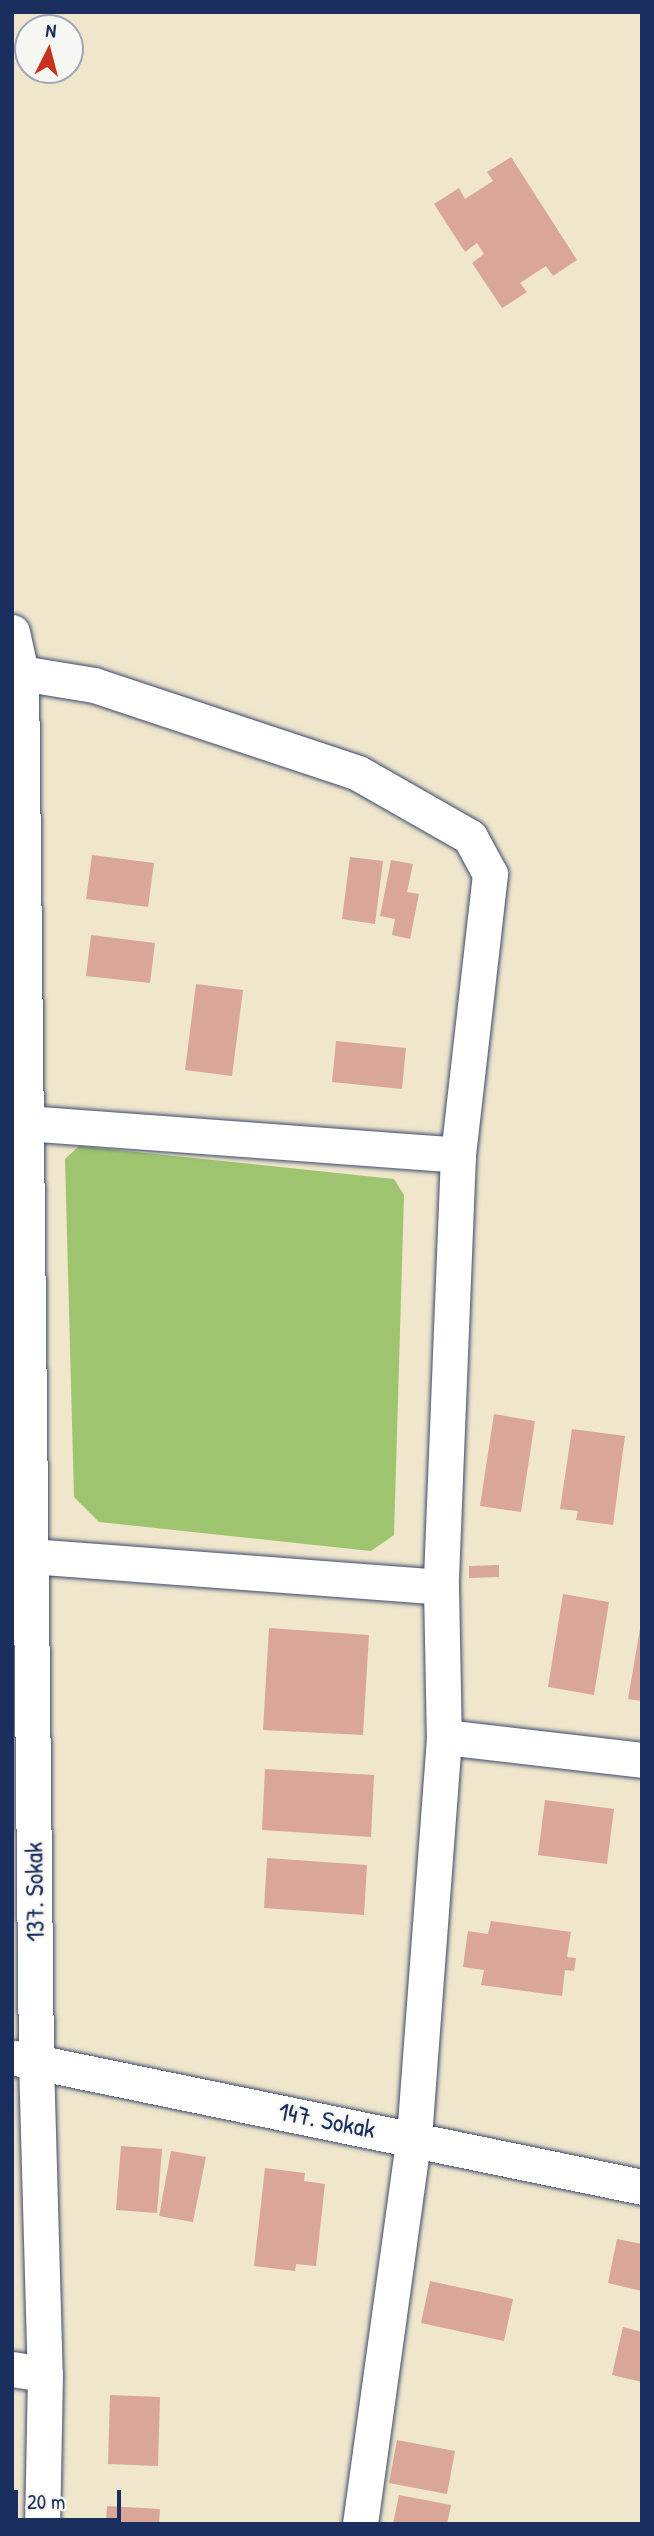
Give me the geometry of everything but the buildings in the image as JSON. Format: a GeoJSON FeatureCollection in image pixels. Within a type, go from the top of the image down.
{"type":"FeatureCollection","features":[{"type":"Feature","properties":{"kind":"street","name":"137. Sokak"},"geometry":{"type":"LineString","coordinates":[[12,632],[21,673],[20,1122],[31,1556],[24,2059],[29,2372],[42,2524]]}},
{"type":"Feature","properties":{"kind":"street"},"geometry":{"type":"LineString","coordinates":[[21,673],[94,685],[358,773],[470,837],[490,874],[458,1155],[441,1587],[444,1737],[414,2137],[360,2524]]}},
{"type":"Feature","properties":{"kind":"street"},"geometry":{"type":"LineString","coordinates":[[20,1122],[458,1155]]}},
{"type":"Feature","properties":{"kind":"street"},"geometry":{"type":"LineString","coordinates":[[31,1556],[441,1587]]}},
{"type":"Feature","properties":{"kind":"street"},"geometry":{"type":"LineString","coordinates":[[444,1737],[642,1760]]}},
{"type":"Feature","properties":{"kind":"street","name":"147. Sokak"},"geometry":{"type":"LineString","coordinates":[[24,2059],[414,2137],[642,2187]]}},
{"type":"Feature","properties":{"kind":"green space"},"geometry":{"type":"Polygon","coordinates":[[[79,1146],[394,1179],[404,1195],[394,1535],[371,1551],[99,1522],[74,1497],[65,1159],[79,1146]]]}}]}
